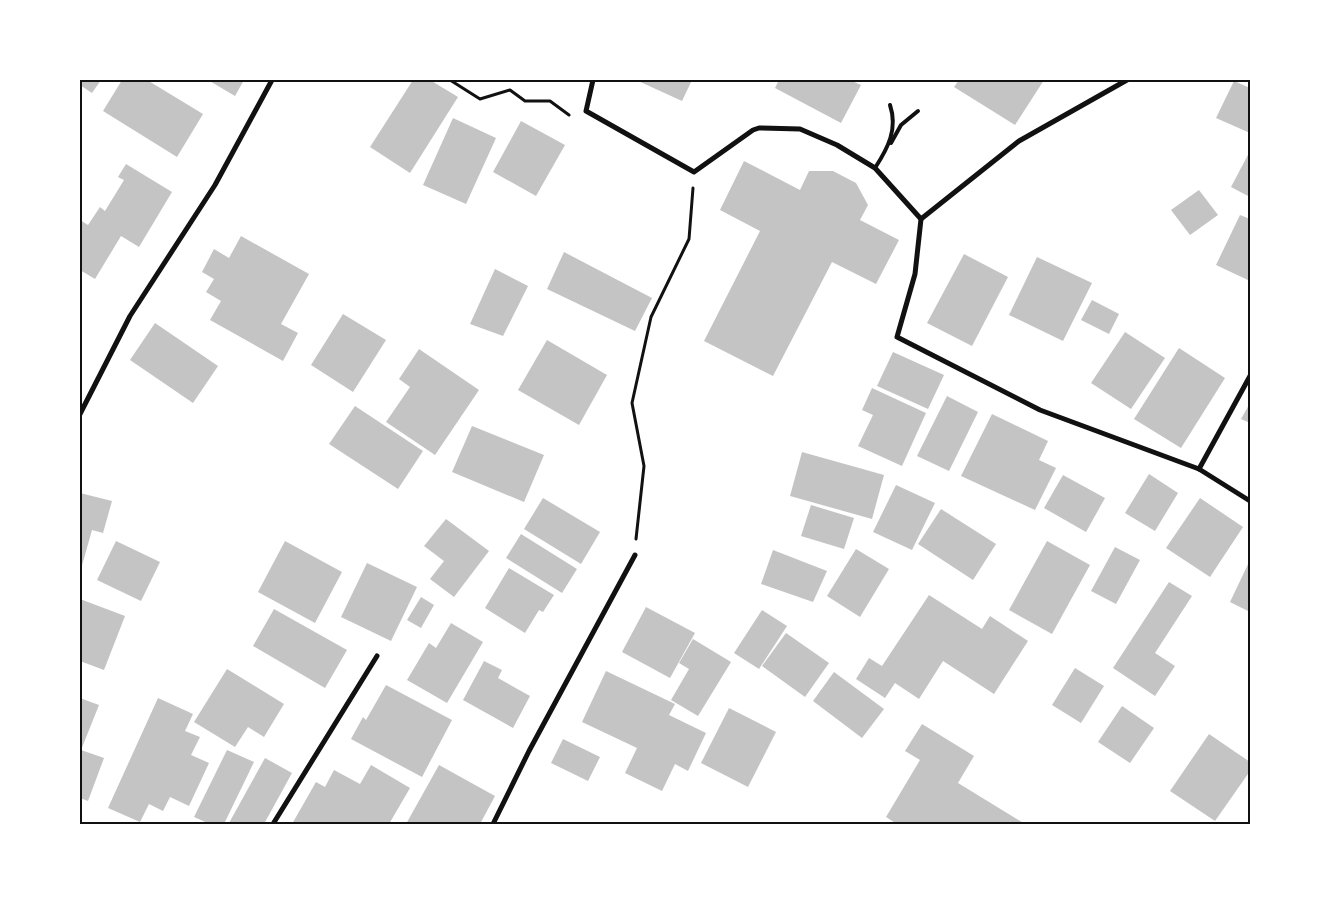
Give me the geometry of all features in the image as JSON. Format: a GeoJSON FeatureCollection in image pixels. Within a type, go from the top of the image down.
{"type":"FeatureCollection","features":[{"type":"Feature","properties":{"kind":"street"},"geometry":{"type":"LineString","coordinates":[[80,414],[130,316],[215,185],[272,80]]}},
{"type":"Feature","properties":{"kind":"street"},"geometry":{"type":"LineString","coordinates":[[593,80],[586,111],[694,172],[753,130],[759,128],[800,129],[837,145],[874,168],[921,219]]}},
{"type":"Feature","properties":{"kind":"street"},"geometry":{"type":"LineString","coordinates":[[1126,80],[1019,141],[921,219],[915,274],[897,338],[1040,410],[1199,469],[1250,501]]}},
{"type":"Feature","properties":{"kind":"street"},"geometry":{"type":"LineString","coordinates":[[1199,469],[1250,376]]}},
{"type":"Feature","properties":{"kind":"street"},"geometry":{"type":"LineString","coordinates":[[493,824],[529,751],[635,555]]}},
{"type":"Feature","properties":{"kind":"street"},"geometry":{"type":"LineString","coordinates":[[273,824],[377,656]]}},
{"type":"Feature","properties":{"kind":"lane"},"geometry":{"type":"LineString","coordinates":[[889,147],[894,117],[890,105]]}},
{"type":"Feature","properties":{"kind":"lane"},"geometry":{"type":"LineString","coordinates":[[874,168],[889,147],[901,125],[918,111]]}},
{"type":"Feature","properties":{"kind":"path"},"geometry":{"type":"LineString","coordinates":[[450,80],[480,99],[510,90],[525,101],[550,101],[569,115],[586,111]]}},
{"type":"Feature","properties":{"kind":"path"},"geometry":{"type":"LineString","coordinates":[[635,555],[644,466],[632,403],[650,317],[689,239],[694,172]]}},
{"type":"Feature","properties":{"kind":"building"},"geometry":{"type":"Polygon","coordinates":[[[80,80],[101,80],[92,93],[80,85],[80,80]]]}},
{"type":"Feature","properties":{"kind":"building"},"geometry":{"type":"Polygon","coordinates":[[[122,80],[147,80],[203,114],[177,157],[103,111],[122,80]]]}},
{"type":"Feature","properties":{"kind":"building"},"geometry":{"type":"Polygon","coordinates":[[[208,80],[244,80],[235,96],[208,80]]]}},
{"type":"Feature","properties":{"kind":"building"},"geometry":{"type":"Polygon","coordinates":[[[413,80],[430,80],[458,97],[410,173],[370,147],[413,80]]]}},
{"type":"Feature","properties":{"kind":"building"},"geometry":{"type":"Polygon","coordinates":[[[636,80],[692,80],[682,101],[636,80]]]}},
{"type":"Feature","properties":{"kind":"building"},"geometry":{"type":"Polygon","coordinates":[[[779,80],[850,80],[861,85],[841,123],[775,88],[779,80]]]}},
{"type":"Feature","properties":{"kind":"building"},"geometry":{"type":"Polygon","coordinates":[[[959,80],[1044,80],[1015,125],[954,87],[959,80]]]}},
{"type":"Feature","properties":{"kind":"building"},"geometry":{"type":"Polygon","coordinates":[[[1234,81],[1250,88],[1250,133],[1216,118],[1234,81]]]}},
{"type":"Feature","properties":{"kind":"building"},"geometry":{"type":"Polygon","coordinates":[[[453,118],[496,138],[466,204],[423,185],[453,118]]]}},
{"type":"Feature","properties":{"kind":"building"},"geometry":{"type":"Polygon","coordinates":[[[521,121],[565,145],[536,196],[493,172],[521,121]]]}},
{"type":"Feature","properties":{"kind":"building"},"geometry":{"type":"Polygon","coordinates":[[[1250,151],[1250,197],[1231,187],[1250,151]]]}},
{"type":"Feature","properties":{"kind":"building"},"geometry":{"type":"Polygon","coordinates":[[[744,161],[800,190],[809,171],[833,171],[856,183],[868,205],[860,220],[899,240],[876,284],[832,262],[773,376],[704,341],[760,231],[720,210],[744,161]]]}},
{"type":"Feature","properties":{"kind":"building"},"geometry":{"type":"Polygon","coordinates":[[[126,164],[172,192],[139,247],[121,236],[95,279],[80,270],[80,220],[88,225],[100,207],[105,211],[124,180],[118,177],[126,164]]]}},
{"type":"Feature","properties":{"kind":"building"},"geometry":{"type":"Polygon","coordinates":[[[1199,190],[1218,215],[1190,235],[1171,210],[1199,190]]]}},
{"type":"Feature","properties":{"kind":"building"},"geometry":{"type":"Polygon","coordinates":[[[1240,215],[1250,219],[1250,281],[1216,265],[1240,215]]]}},
{"type":"Feature","properties":{"kind":"building"},"geometry":{"type":"Polygon","coordinates":[[[241,236],[309,274],[281,324],[298,333],[283,361],[210,320],[221,301],[206,292],[214,279],[202,272],[214,249],[229,258],[241,236]]]}},
{"type":"Feature","properties":{"kind":"building"},"geometry":{"type":"Polygon","coordinates":[[[564,252],[652,298],[635,331],[547,289],[564,252]]]}},
{"type":"Feature","properties":{"kind":"building"},"geometry":{"type":"Polygon","coordinates":[[[964,254],[1008,277],[972,346],[927,323],[964,254]]]}},
{"type":"Feature","properties":{"kind":"building"},"geometry":{"type":"Polygon","coordinates":[[[1037,257],[1092,283],[1063,341],[1009,315],[1037,257]]]}},
{"type":"Feature","properties":{"kind":"building"},"geometry":{"type":"Polygon","coordinates":[[[495,269],[528,286],[503,336],[470,324],[495,269]]]}},
{"type":"Feature","properties":{"kind":"building"},"geometry":{"type":"Polygon","coordinates":[[[1092,300],[1119,314],[1109,334],[1081,320],[1092,300]]]}},
{"type":"Feature","properties":{"kind":"building"},"geometry":{"type":"Polygon","coordinates":[[[343,314],[386,340],[353,392],[311,365],[343,314]]]}},
{"type":"Feature","properties":{"kind":"building"},"geometry":{"type":"Polygon","coordinates":[[[155,323],[218,366],[193,403],[130,360],[155,323]]]}},
{"type":"Feature","properties":{"kind":"building"},"geometry":{"type":"Polygon","coordinates":[[[1125,332],[1165,358],[1131,409],[1091,383],[1125,332]]]}},
{"type":"Feature","properties":{"kind":"building"},"geometry":{"type":"Polygon","coordinates":[[[547,340],[607,375],[579,425],[518,390],[547,340]]]}},
{"type":"Feature","properties":{"kind":"building"},"geometry":{"type":"Polygon","coordinates":[[[1179,348],[1225,378],[1181,448],[1134,419],[1179,348]]]}},
{"type":"Feature","properties":{"kind":"building"},"geometry":{"type":"Polygon","coordinates":[[[419,349],[479,390],[435,455],[386,422],[410,387],[399,379],[419,349]]]}},
{"type":"Feature","properties":{"kind":"building"},"geometry":{"type":"Polygon","coordinates":[[[893,352],[944,375],[928,409],[877,386],[893,352]]]}},
{"type":"Feature","properties":{"kind":"building"},"geometry":{"type":"Polygon","coordinates":[[[872,388],[926,413],[902,466],[858,446],[873,415],[862,410],[872,388]]]}},
{"type":"Feature","properties":{"kind":"building"},"geometry":{"type":"Polygon","coordinates":[[[947,396],[978,412],[949,471],[917,456],[947,396]]]}},
{"type":"Feature","properties":{"kind":"building"},"geometry":{"type":"Polygon","coordinates":[[[1250,403],[1250,423],[1241,419],[1250,403]]]}},
{"type":"Feature","properties":{"kind":"building"},"geometry":{"type":"Polygon","coordinates":[[[355,406],[423,451],[398,489],[329,444],[355,406]]]}},
{"type":"Feature","properties":{"kind":"building"},"geometry":{"type":"Polygon","coordinates":[[[992,414],[1048,441],[1039,460],[1056,468],[1035,510],[961,476],[992,414]]]}},
{"type":"Feature","properties":{"kind":"building"},"geometry":{"type":"Polygon","coordinates":[[[472,426],[544,455],[524,502],[452,472],[472,426]]]}},
{"type":"Feature","properties":{"kind":"building"},"geometry":{"type":"Polygon","coordinates":[[[802,452],[884,475],[872,519],[790,496],[802,452]]]}},
{"type":"Feature","properties":{"kind":"building"},"geometry":{"type":"Polygon","coordinates":[[[1149,474],[1178,493],[1155,531],[1125,513],[1149,474]]]}},
{"type":"Feature","properties":{"kind":"building"},"geometry":{"type":"Polygon","coordinates":[[[1063,475],[1105,498],[1086,532],[1044,508],[1063,475]]]}},
{"type":"Feature","properties":{"kind":"building"},"geometry":{"type":"Polygon","coordinates":[[[896,485],[935,503],[912,550],[873,532],[896,485]]]}},
{"type":"Feature","properties":{"kind":"building"},"geometry":{"type":"Polygon","coordinates":[[[80,493],[112,501],[103,533],[92,530],[81,569],[80,493]]]}},
{"type":"Feature","properties":{"kind":"building"},"geometry":{"type":"Polygon","coordinates":[[[543,498],[600,532],[581,564],[524,529],[543,498]]]}},
{"type":"Feature","properties":{"kind":"building"},"geometry":{"type":"Polygon","coordinates":[[[1200,498],[1243,527],[1210,577],[1166,548],[1200,498]]]}},
{"type":"Feature","properties":{"kind":"building"},"geometry":{"type":"Polygon","coordinates":[[[811,505],[854,518],[844,549],[801,536],[811,505]]]}},
{"type":"Feature","properties":{"kind":"building"},"geometry":{"type":"Polygon","coordinates":[[[941,509],[996,544],[973,580],[918,544],[941,509]]]}},
{"type":"Feature","properties":{"kind":"building"},"geometry":{"type":"Polygon","coordinates":[[[446,519],[489,551],[454,597],[430,579],[444,561],[424,546],[446,519]]]}},
{"type":"Feature","properties":{"kind":"building"},"geometry":{"type":"Polygon","coordinates":[[[521,534],[577,569],[562,593],[506,558],[521,534]]]}},
{"type":"Feature","properties":{"kind":"building"},"geometry":{"type":"Polygon","coordinates":[[[116,541],[160,562],[141,601],[97,580],[116,541]]]}},
{"type":"Feature","properties":{"kind":"building"},"geometry":{"type":"Polygon","coordinates":[[[285,541],[342,572],[315,623],[258,592],[285,541]]]}},
{"type":"Feature","properties":{"kind":"building"},"geometry":{"type":"Polygon","coordinates":[[[1047,541],[1090,565],[1052,634],[1009,610],[1047,541]]]}},
{"type":"Feature","properties":{"kind":"building"},"geometry":{"type":"Polygon","coordinates":[[[1115,547],[1140,560],[1116,604],[1091,591],[1115,547]]]}},
{"type":"Feature","properties":{"kind":"building"},"geometry":{"type":"Polygon","coordinates":[[[856,549],[889,569],[860,617],[827,596],[856,549]]]}},
{"type":"Feature","properties":{"kind":"building"},"geometry":{"type":"Polygon","coordinates":[[[773,550],[827,571],[813,602],[761,584],[773,550]]]}},
{"type":"Feature","properties":{"kind":"building"},"geometry":{"type":"Polygon","coordinates":[[[1250,560],[1250,612],[1230,602],[1250,560]]]}},
{"type":"Feature","properties":{"kind":"building"},"geometry":{"type":"Polygon","coordinates":[[[367,563],[417,587],[391,641],[341,617],[367,563]]]}},
{"type":"Feature","properties":{"kind":"building"},"geometry":{"type":"Polygon","coordinates":[[[509,568],[554,595],[543,612],[539,610],[525,633],[485,608],[509,568]]]}},
{"type":"Feature","properties":{"kind":"building"},"geometry":{"type":"Polygon","coordinates":[[[1169,582],[1192,596],[1155,653],[1175,666],[1155,696],[1113,668],[1169,582]]]}},
{"type":"Feature","properties":{"kind":"building"},"geometry":{"type":"Polygon","coordinates":[[[929,595],[982,629],[990,616],[1028,641],[994,694],[943,661],[919,699],[895,683],[885,698],[856,679],[869,658],[882,666],[929,595]]]}},
{"type":"Feature","properties":{"kind":"building"},"geometry":{"type":"Polygon","coordinates":[[[421,597],[434,605],[421,628],[407,620],[421,597]]]}},
{"type":"Feature","properties":{"kind":"building"},"geometry":{"type":"Polygon","coordinates":[[[80,599],[125,616],[104,670],[80,661],[80,599]]]}},
{"type":"Feature","properties":{"kind":"building"},"geometry":{"type":"Polygon","coordinates":[[[646,607],[695,633],[670,678],[622,652],[646,607]]]}},
{"type":"Feature","properties":{"kind":"building"},"geometry":{"type":"Polygon","coordinates":[[[274,609],[347,650],[325,688],[253,646],[274,609]]]}},
{"type":"Feature","properties":{"kind":"building"},"geometry":{"type":"Polygon","coordinates":[[[762,610],[787,626],[759,669],[734,653],[762,610]]]}},
{"type":"Feature","properties":{"kind":"building"},"geometry":{"type":"Polygon","coordinates":[[[451,623],[483,642],[447,703],[407,680],[429,643],[436,648],[451,623]]]}},
{"type":"Feature","properties":{"kind":"building"},"geometry":{"type":"Polygon","coordinates":[[[786,633],[829,663],[805,697],[762,666],[786,633]]]}},
{"type":"Feature","properties":{"kind":"building"},"geometry":{"type":"Polygon","coordinates":[[[693,639],[731,662],[698,716],[671,700],[689,669],[679,663],[693,639]]]}},
{"type":"Feature","properties":{"kind":"building"},"geometry":{"type":"Polygon","coordinates":[[[484,661],[502,670],[498,678],[530,696],[513,728],[463,700],[484,661]]]}},
{"type":"Feature","properties":{"kind":"building"},"geometry":{"type":"Polygon","coordinates":[[[1075,668],[1104,686],[1081,723],[1052,705],[1075,668]]]}},
{"type":"Feature","properties":{"kind":"building"},"geometry":{"type":"Polygon","coordinates":[[[227,669],[284,704],[264,737],[248,727],[235,747],[194,722],[227,669]]]}},
{"type":"Feature","properties":{"kind":"building"},"geometry":{"type":"Polygon","coordinates":[[[606,671],[675,704],[669,715],[706,733],[688,771],[675,764],[662,791],[625,773],[637,748],[582,722],[606,671]]]}},
{"type":"Feature","properties":{"kind":"building"},"geometry":{"type":"Polygon","coordinates":[[[834,672],[884,709],[862,738],[813,701],[834,672]]]}},
{"type":"Feature","properties":{"kind":"building"},"geometry":{"type":"Polygon","coordinates":[[[386,685],[452,720],[422,777],[351,739],[363,717],[366,720],[386,685]]]}},
{"type":"Feature","properties":{"kind":"building"},"geometry":{"type":"Polygon","coordinates":[[[80,698],[99,705],[81,750],[104,758],[88,801],[80,798],[80,698]]]}},
{"type":"Feature","properties":{"kind":"building"},"geometry":{"type":"Polygon","coordinates":[[[158,698],[193,714],[185,731],[200,737],[191,755],[209,763],[189,806],[170,797],[163,811],[149,804],[140,822],[108,808],[158,698]]]}},
{"type":"Feature","properties":{"kind":"building"},"geometry":{"type":"Polygon","coordinates":[[[1122,706],[1154,728],[1130,763],[1098,742],[1122,706]]]}},
{"type":"Feature","properties":{"kind":"building"},"geometry":{"type":"Polygon","coordinates":[[[729,708],[776,732],[748,787],[701,763],[729,708]]]}},
{"type":"Feature","properties":{"kind":"building"},"geometry":{"type":"Polygon","coordinates":[[[922,724],[974,756],[958,783],[1025,824],[897,824],[886,817],[920,760],[905,751],[922,724]]]}},
{"type":"Feature","properties":{"kind":"building"},"geometry":{"type":"Polygon","coordinates":[[[1209,734],[1250,762],[1250,771],[1215,821],[1170,791],[1209,734]]]}},
{"type":"Feature","properties":{"kind":"building"},"geometry":{"type":"Polygon","coordinates":[[[563,739],[600,757],[588,781],[551,763],[563,739]]]}},
{"type":"Feature","properties":{"kind":"building"},"geometry":{"type":"Polygon","coordinates":[[[227,750],[254,762],[224,824],[210,824],[194,817],[227,750]]]}},
{"type":"Feature","properties":{"kind":"building"},"geometry":{"type":"Polygon","coordinates":[[[265,758],[292,773],[264,824],[229,823],[265,758]]]}},
{"type":"Feature","properties":{"kind":"building"},"geometry":{"type":"Polygon","coordinates":[[[371,765],[410,788],[389,824],[292,824],[316,782],[325,787],[334,770],[360,784],[371,765]]]}},
{"type":"Feature","properties":{"kind":"building"},"geometry":{"type":"Polygon","coordinates":[[[439,765],[495,796],[480,824],[406,824],[439,765]]]}}]}
